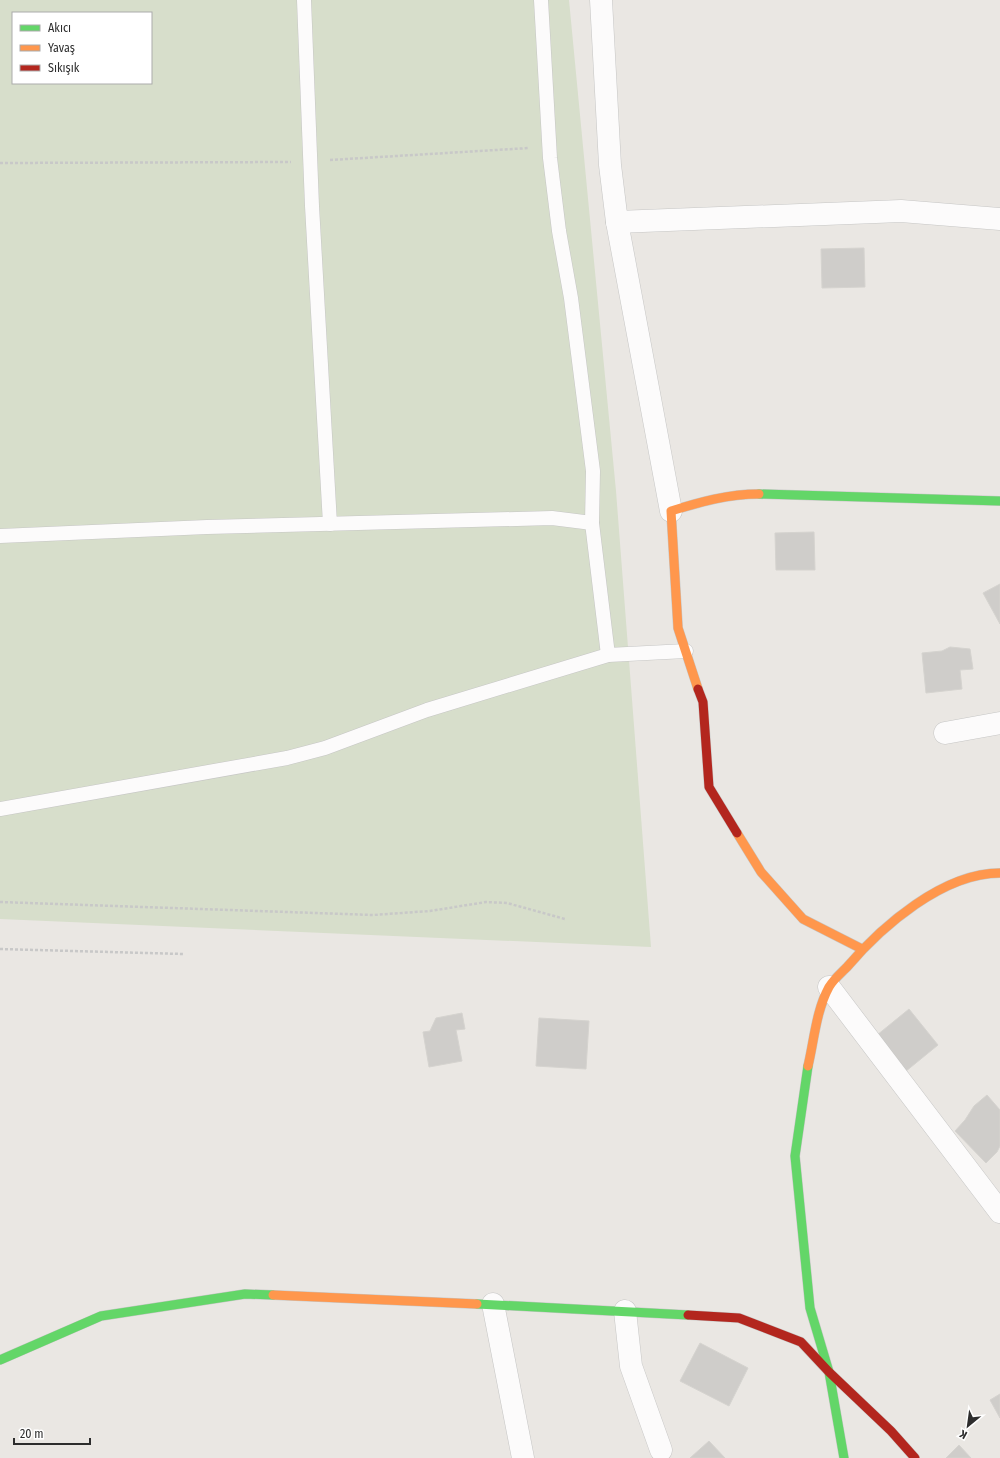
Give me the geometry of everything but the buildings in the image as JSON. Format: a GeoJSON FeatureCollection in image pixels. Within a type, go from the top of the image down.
{"type":"FeatureCollection","features":[{"type":"Feature","properties":{"kind":"street"},"geometry":{"type":"LineString","coordinates":[[601,0],[610,165],[617,222],[671,511],[678,628],[703,702],[710,787],[761,872],[803,919],[862,949]]}},
{"type":"Feature","properties":{"kind":"street"},"geometry":{"type":"LineString","coordinates":[[617,222],[900,211],[1000,219]]}},
{"type":"Feature","properties":{"kind":"street"},"geometry":{"type":"LineString","coordinates":[[671,511],[710,499],[746,494],[1000,500]]}},
{"type":"Feature","properties":{"kind":"street"},"geometry":{"type":"LineString","coordinates":[[945,733],[1000,723]]}},
{"type":"Feature","properties":{"kind":"street"},"geometry":{"type":"LineString","coordinates":[[844,1458],[828,1372],[810,1308],[795,1156],[804,1086],[819,1014],[829,987],[862,949],[909,908],[941,888],[985,873],[1000,874]]}},
{"type":"Feature","properties":{"kind":"street"},"geometry":{"type":"LineString","coordinates":[[829,987],[1000,1212]]}},
{"type":"Feature","properties":{"kind":"street"},"geometry":{"type":"LineString","coordinates":[[0,1360],[101,1316],[245,1294],[492,1304],[739,1318],[801,1342],[828,1372],[891,1431],[914,1458]]}},
{"type":"Feature","properties":{"kind":"street"},"geometry":{"type":"LineString","coordinates":[[492,1304],[523,1458]]}},
{"type":"Feature","properties":{"kind":"street"},"geometry":{"type":"LineString","coordinates":[[625,1311],[631,1366],[661,1450]]}},
{"type":"Feature","properties":{"kind":"lane"},"geometry":{"type":"LineString","coordinates":[[304,0],[310,162],[330,524]]}},
{"type":"Feature","properties":{"kind":"lane"},"geometry":{"type":"LineString","coordinates":[[541,0],[549,146],[558,224],[571,298],[593,471],[592,523],[608,655]]}},
{"type":"Feature","properties":{"kind":"lane"},"geometry":{"type":"LineString","coordinates":[[0,536],[207,527],[552,518],[592,523]]}},
{"type":"Feature","properties":{"kind":"lane"},"geometry":{"type":"LineString","coordinates":[[0,808],[287,758],[325,748],[427,710],[608,655],[686,652]]}},
{"type":"Feature","properties":{"kind":"path"},"geometry":{"type":"LineString","coordinates":[[0,162],[310,162],[549,146]]}},
{"type":"Feature","properties":{"kind":"path"},"geometry":{"type":"LineString","coordinates":[[0,902],[373,915],[430,911],[486,902],[506,903],[565,919]]}},
{"type":"Feature","properties":{"kind":"path"},"geometry":{"type":"LineString","coordinates":[[0,949],[183,954]]}},
{"type":"Feature","properties":{"kind":"green space"},"geometry":{"type":"Polygon","coordinates":[[[0,0],[569,0],[616,491],[651,947],[0,919],[0,0]]]}},
{"type":"Feature","properties":{"kind":"traffic: fast"},"geometry":{"type":"LineString","coordinates":[[759,494],[1000,501]]}},
{"type":"Feature","properties":{"kind":"traffic: fast"},"geometry":{"type":"LineString","coordinates":[[808,1066],[795,1156],[810,1308],[829,1372],[844,1458]]}},
{"type":"Feature","properties":{"kind":"traffic: fast"},"geometry":{"type":"LineString","coordinates":[[0,1360],[101,1316],[245,1294],[273,1295]]}},
{"type":"Feature","properties":{"kind":"traffic: fast"},"geometry":{"type":"LineString","coordinates":[[477,1304],[688,1315]]}},
{"type":"Feature","properties":{"kind":"traffic: slow"},"geometry":{"type":"LineString","coordinates":[[698,689],[678,628],[671,511],[725,497],[759,494]]}},
{"type":"Feature","properties":{"kind":"traffic: slow"},"geometry":{"type":"LineString","coordinates":[[737,833],[761,872],[803,919],[862,949]]}},
{"type":"Feature","properties":{"kind":"traffic: slow"},"geometry":{"type":"LineString","coordinates":[[808,1066],[818,1016],[829,987],[861,951],[896,919],[936,892],[957,882],[978,875],[1000,873]]}},
{"type":"Feature","properties":{"kind":"traffic: slow"},"geometry":{"type":"LineString","coordinates":[[273,1295],[477,1304]]}},
{"type":"Feature","properties":{"kind":"traffic: jam"},"geometry":{"type":"LineString","coordinates":[[698,689],[703,702],[709,787],[737,833]]}},
{"type":"Feature","properties":{"kind":"traffic: jam"},"geometry":{"type":"LineString","coordinates":[[688,1315],[739,1318],[801,1342],[829,1372],[891,1431],[915,1458]]}}]}
